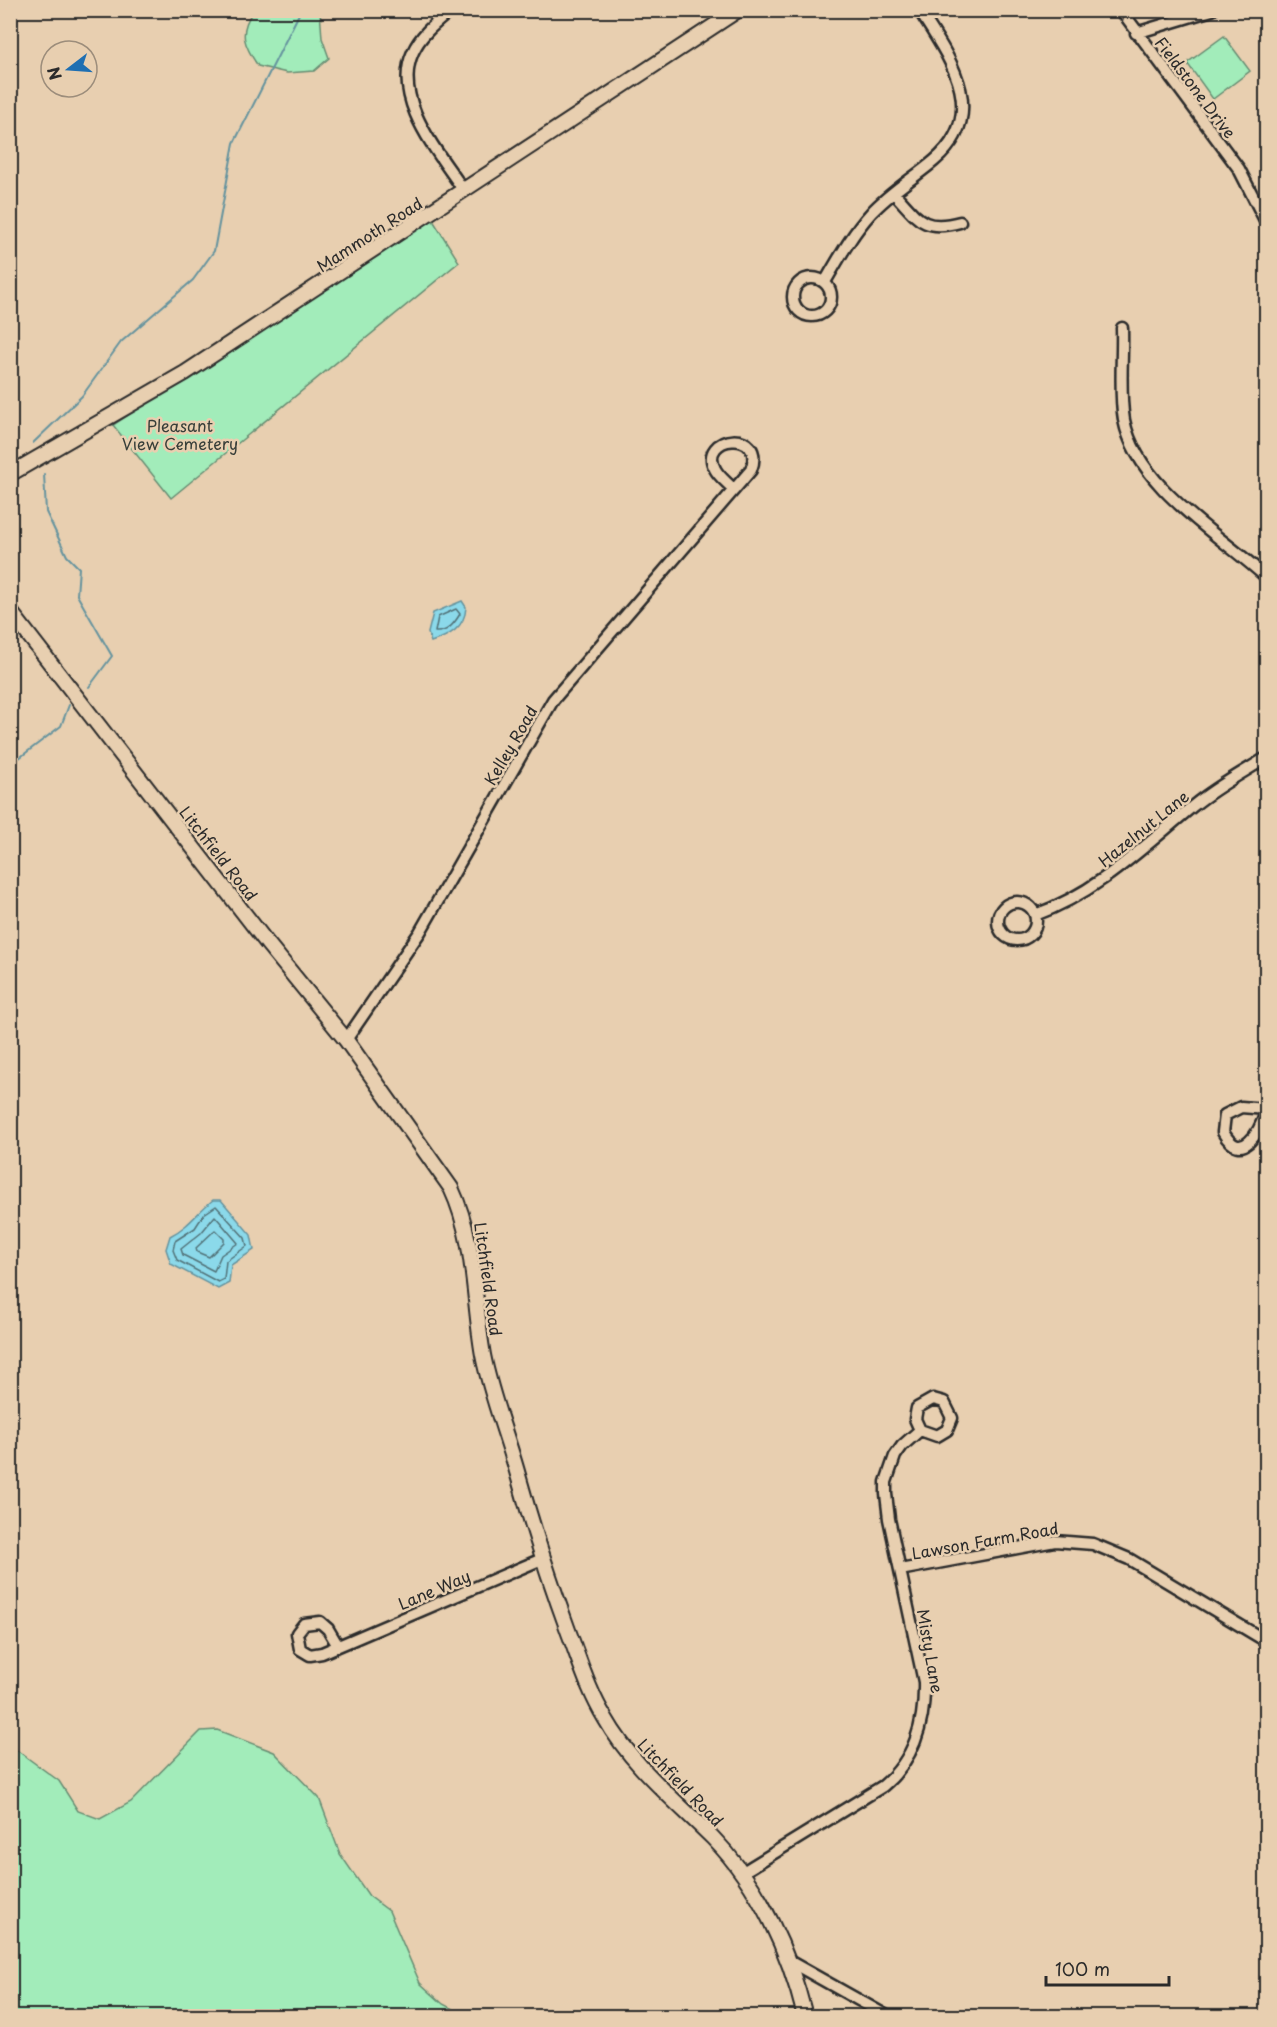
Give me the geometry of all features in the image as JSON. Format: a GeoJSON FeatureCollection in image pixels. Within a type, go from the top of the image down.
{"type":"FeatureCollection","features":[{"type":"Feature","properties":{"kind":"street"},"geometry":{"type":"LineString","coordinates":[[451,10],[432,26],[412,54],[409,89],[415,111],[427,135],[464,191]]}},
{"type":"Feature","properties":{"kind":"street","name":"Mammoth Road"},"geometry":{"type":"LineString","coordinates":[[10,474],[185,373],[738,10]]}},
{"type":"Feature","properties":{"kind":"street"},"geometry":{"type":"LineString","coordinates":[[825,282],[861,225],[894,193],[946,149],[960,121],[961,86],[956,70],[919,10]]}},
{"type":"Feature","properties":{"kind":"street","name":"Fieldstone Drive"},"geometry":{"type":"LineString","coordinates":[[1121,10],[1239,169],[1266,222]]}},
{"type":"Feature","properties":{"kind":"street","name":"Fieldstone Drive"},"geometry":{"type":"LineString","coordinates":[[1136,33],[1212,10]]}},
{"type":"Feature","properties":{"kind":"street"},"geometry":{"type":"LineString","coordinates":[[894,193],[920,221],[930,226],[942,227],[960,222]]}},
{"type":"Feature","properties":{"kind":"street"},"geometry":{"type":"LineString","coordinates":[[1122,328],[1124,417],[1128,436],[1138,457],[1165,489],[1205,528],[1266,577]]}},
{"type":"Feature","properties":{"kind":"street","name":"Kelley Road"},"geometry":{"type":"LineString","coordinates":[[346,1040],[420,932],[553,700],[734,490],[751,470],[754,457],[752,450],[742,441],[728,440],[717,447],[712,459],[716,472],[734,490]]}},
{"type":"Feature","properties":{"kind":"street","name":"Litchfield Road"},"geometry":{"type":"LineString","coordinates":[[10,611],[267,943],[346,1040],[451,1188],[460,1206],[469,1243],[487,1373],[542,1559],[588,1685],[615,1735],[651,1779],[714,1839],[743,1872],[757,1894],[789,1961],[805,2016]]}},
{"type":"Feature","properties":{"kind":"street","name":"Hazelnut Lane"},"geometry":{"type":"LineString","coordinates":[[1035,915],[1064,904],[1083,893],[1136,855],[1201,800],[1266,758]]}},
{"type":"Feature","properties":{"kind":"street","name":"Misty Lane"},"geometry":{"type":"LineString","coordinates":[[743,1872],[883,1786],[897,1774],[908,1759],[921,1726],[925,1703],[922,1672],[889,1519],[886,1482],[898,1451],[920,1430]]}},
{"type":"Feature","properties":{"kind":"street","name":"Lawson Farm Road"},"geometry":{"type":"LineString","coordinates":[[900,1570],[1045,1543],[1093,1544],[1129,1559],[1266,1641]]}},
{"type":"Feature","properties":{"kind":"street","name":"Lane Way"},"geometry":{"type":"LineString","coordinates":[[338,1646],[542,1559]]}},
{"type":"Feature","properties":{"kind":"street"},"geometry":{"type":"LineString","coordinates":[[789,1961],[887,2016]]}},
{"type":"Feature","properties":{"kind":"green space"},"geometry":{"type":"Polygon","coordinates":[[[253,11],[320,11],[322,38],[329,58],[314,71],[287,73],[258,66],[246,45],[244,33],[253,11]]]}},
{"type":"Feature","properties":{"kind":"green space"},"geometry":{"type":"Polygon","coordinates":[[[1224,36],[1250,71],[1213,99],[1187,63],[1224,36]]]}},
{"type":"Feature","properties":{"kind":"green space","name":"Pleasant View Cemetery"},"geometry":{"type":"Polygon","coordinates":[[[431,217],[459,262],[171,498],[113,425],[431,217]]]}},
{"type":"Feature","properties":{"kind":"green space"},"geometry":{"type":"Polygon","coordinates":[[[217,1730],[274,1752],[319,1798],[340,1854],[369,1896],[389,1911],[420,1983],[443,2004],[466,2016],[11,2016],[11,1746],[59,1781],[78,1811],[100,1819],[131,1802],[201,1731],[217,1730]]]}},
{"type":"Feature","properties":{"kind":"water"},"geometry":{"type":"Polygon","coordinates":[[[462,601],[466,607],[459,626],[450,634],[431,642],[428,633],[433,613],[462,601]]]}},
{"type":"Feature","properties":{"kind":"water"},"geometry":{"type":"Polygon","coordinates":[[[213,1200],[221,1200],[251,1235],[254,1250],[231,1265],[229,1283],[218,1289],[171,1264],[166,1249],[170,1236],[183,1228],[213,1200]]]}},
{"type":"Feature","properties":{"kind":"waterway"},"geometry":{"type":"LineString","coordinates":[[33,443],[82,396],[121,342],[193,280],[214,251],[234,143],[301,10]]}},
{"type":"Feature","properties":{"kind":"waterway"},"geometry":{"type":"LineString","coordinates":[[44,474],[46,512],[67,556],[79,568],[77,595],[112,656],[89,687]]}},
{"type":"Feature","properties":{"kind":"waterway"},"geometry":{"type":"LineString","coordinates":[[10,765],[61,726],[69,705]]}}]}
